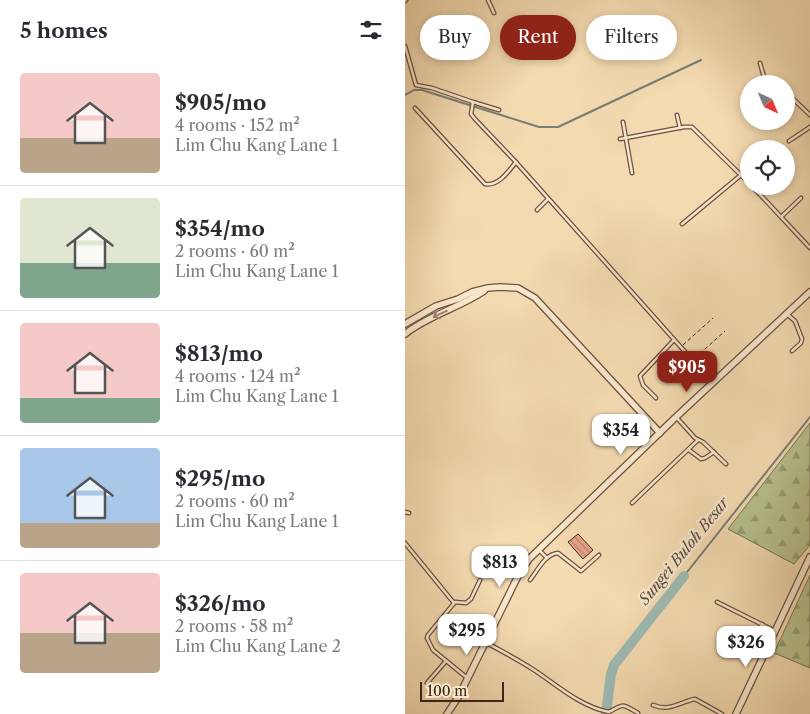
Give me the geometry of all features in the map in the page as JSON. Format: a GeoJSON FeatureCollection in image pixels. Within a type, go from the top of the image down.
{"type":"FeatureCollection","features":[{"type":"Feature","properties":{"kind":"street"},"geometry":{"type":"LineString","coordinates":[[405,324],[436,306],[472,292],[488,288],[518,288],[535,298],[660,433]]}},
{"type":"Feature","properties":{"kind":"street"},"geometry":{"type":"LineString","coordinates":[[405,334],[423,322],[461,305],[488,288]]}},
{"type":"Feature","properties":{"kind":"street"},"geometry":{"type":"LineString","coordinates":[[447,714],[459,696],[518,576],[529,558],[810,292]]}},
{"type":"Feature","properties":{"kind":"street"},"geometry":{"type":"LineString","coordinates":[[736,714],[810,557]]}},
{"type":"Feature","properties":{"kind":"lane"},"geometry":{"type":"LineString","coordinates":[[488,0],[494,13]]}},
{"type":"Feature","properties":{"kind":"lane"},"geometry":{"type":"LineString","coordinates":[[405,46],[416,85],[440,90],[473,103],[499,110]]}},
{"type":"Feature","properties":{"kind":"lane"},"geometry":{"type":"LineString","coordinates":[[760,63],[763,75]]}},
{"type":"Feature","properties":{"kind":"lane"},"geometry":{"type":"LineString","coordinates":[[795,101],[810,115]]}},
{"type":"Feature","properties":{"kind":"lane"},"geometry":{"type":"LineString","coordinates":[[473,103],[471,114],[475,119],[516,162],[713,383]]}},
{"type":"Feature","properties":{"kind":"lane"},"geometry":{"type":"LineString","coordinates":[[415,108],[485,184],[490,185],[499,181],[516,162]]}},
{"type":"Feature","properties":{"kind":"lane"},"geometry":{"type":"LineString","coordinates":[[677,115],[680,128]]}},
{"type":"Feature","properties":{"kind":"lane"},"geometry":{"type":"LineString","coordinates":[[623,122],[632,173]]}},
{"type":"Feature","properties":{"kind":"lane"},"geometry":{"type":"LineString","coordinates":[[620,139],[692,127],[740,174]]}},
{"type":"Feature","properties":{"kind":"lane"},"geometry":{"type":"LineString","coordinates":[[790,140],[810,127]]}},
{"type":"Feature","properties":{"kind":"lane"},"geometry":{"type":"LineString","coordinates":[[682,224],[740,176]]}},
{"type":"Feature","properties":{"kind":"lane"},"geometry":{"type":"LineString","coordinates":[[760,195],[810,248]]}},
{"type":"Feature","properties":{"kind":"lane"},"geometry":{"type":"LineString","coordinates":[[781,217],[801,198]]}},
{"type":"Feature","properties":{"kind":"lane"},"geometry":{"type":"LineString","coordinates":[[537,210],[548,199]]}},
{"type":"Feature","properties":{"kind":"lane"},"geometry":{"type":"LineString","coordinates":[[787,314],[795,321],[803,339],[792,351]]}},
{"type":"Feature","properties":{"kind":"lane"},"geometry":{"type":"LineString","coordinates":[[656,398],[643,385],[640,376],[674,340]]}},
{"type":"Feature","properties":{"kind":"lane"},"geometry":{"type":"LineString","coordinates":[[676,418],[726,464]]}},
{"type":"Feature","properties":{"kind":"lane"},"geometry":{"type":"LineString","coordinates":[[632,503],[698,440]]}},
{"type":"Feature","properties":{"kind":"lane"},"geometry":{"type":"LineString","coordinates":[[689,450],[699,458],[704,459],[714,452]]}},
{"type":"Feature","properties":{"kind":"lane"},"geometry":{"type":"LineString","coordinates":[[405,543],[454,603]]}},
{"type":"Feature","properties":{"kind":"lane"},"geometry":{"type":"LineString","coordinates":[[538,550],[547,558]]}},
{"type":"Feature","properties":{"kind":"lane"},"geometry":{"type":"LineString","coordinates":[[531,580],[552,554],[558,553],[581,571],[599,555]]}},
{"type":"Feature","properties":{"kind":"lane"},"geometry":{"type":"LineString","coordinates":[[468,678],[433,650],[427,638],[428,634],[456,601],[467,603],[471,599],[480,580]]}},
{"type":"Feature","properties":{"kind":"lane"},"geometry":{"type":"LineString","coordinates":[[717,602],[775,630]]}},
{"type":"Feature","properties":{"kind":"lane"},"geometry":{"type":"LineString","coordinates":[[747,659],[762,624]]}},
{"type":"Feature","properties":{"kind":"lane"},"geometry":{"type":"LineString","coordinates":[[485,642],[533,669],[567,693],[587,704],[609,712],[621,705],[638,713]]}},
{"type":"Feature","properties":{"kind":"lane"},"geometry":{"type":"LineString","coordinates":[[427,683],[446,662]]}},
{"type":"Feature","properties":{"kind":"lane"},"geometry":{"type":"LineString","coordinates":[[653,705],[661,708],[674,707],[695,699],[722,714]]}},
{"type":"Feature","properties":{"kind":"path"},"geometry":{"type":"LineString","coordinates":[[680,347],[713,318]]}},
{"type":"Feature","properties":{"kind":"path"},"geometry":{"type":"LineString","coordinates":[[693,360],[725,331]]}},
{"type":"Feature","properties":{"kind":"green space"},"geometry":{"type":"Polygon","coordinates":[[[810,423],[810,545],[794,564],[728,529],[810,423]]]}},
{"type":"Feature","properties":{"kind":"green space"},"geometry":{"type":"Polygon","coordinates":[[[810,575],[810,668],[774,653],[810,575]]]}},
{"type":"Feature","properties":{"kind":"building"},"geometry":{"type":"Polygon","coordinates":[[[578,534],[593,550],[583,559],[568,542],[578,534]]]}},
{"type":"Feature","properties":{"kind":"waterway"},"geometry":{"type":"LineString","coordinates":[[405,95],[414,90],[422,90],[539,127],[558,127],[701,60]]}},
{"type":"Feature","properties":{"kind":"waterway","name":"Sungei Buloh Besar"},"geometry":{"type":"LineString","coordinates":[[684,576],[810,417]]}},
{"type":"Feature","properties":{"kind":"waterway","name":"Sungei Buloh Besar"},"geometry":{"type":"LineString","coordinates":[[606,714],[611,674],[614,665],[684,576]]}}]}
